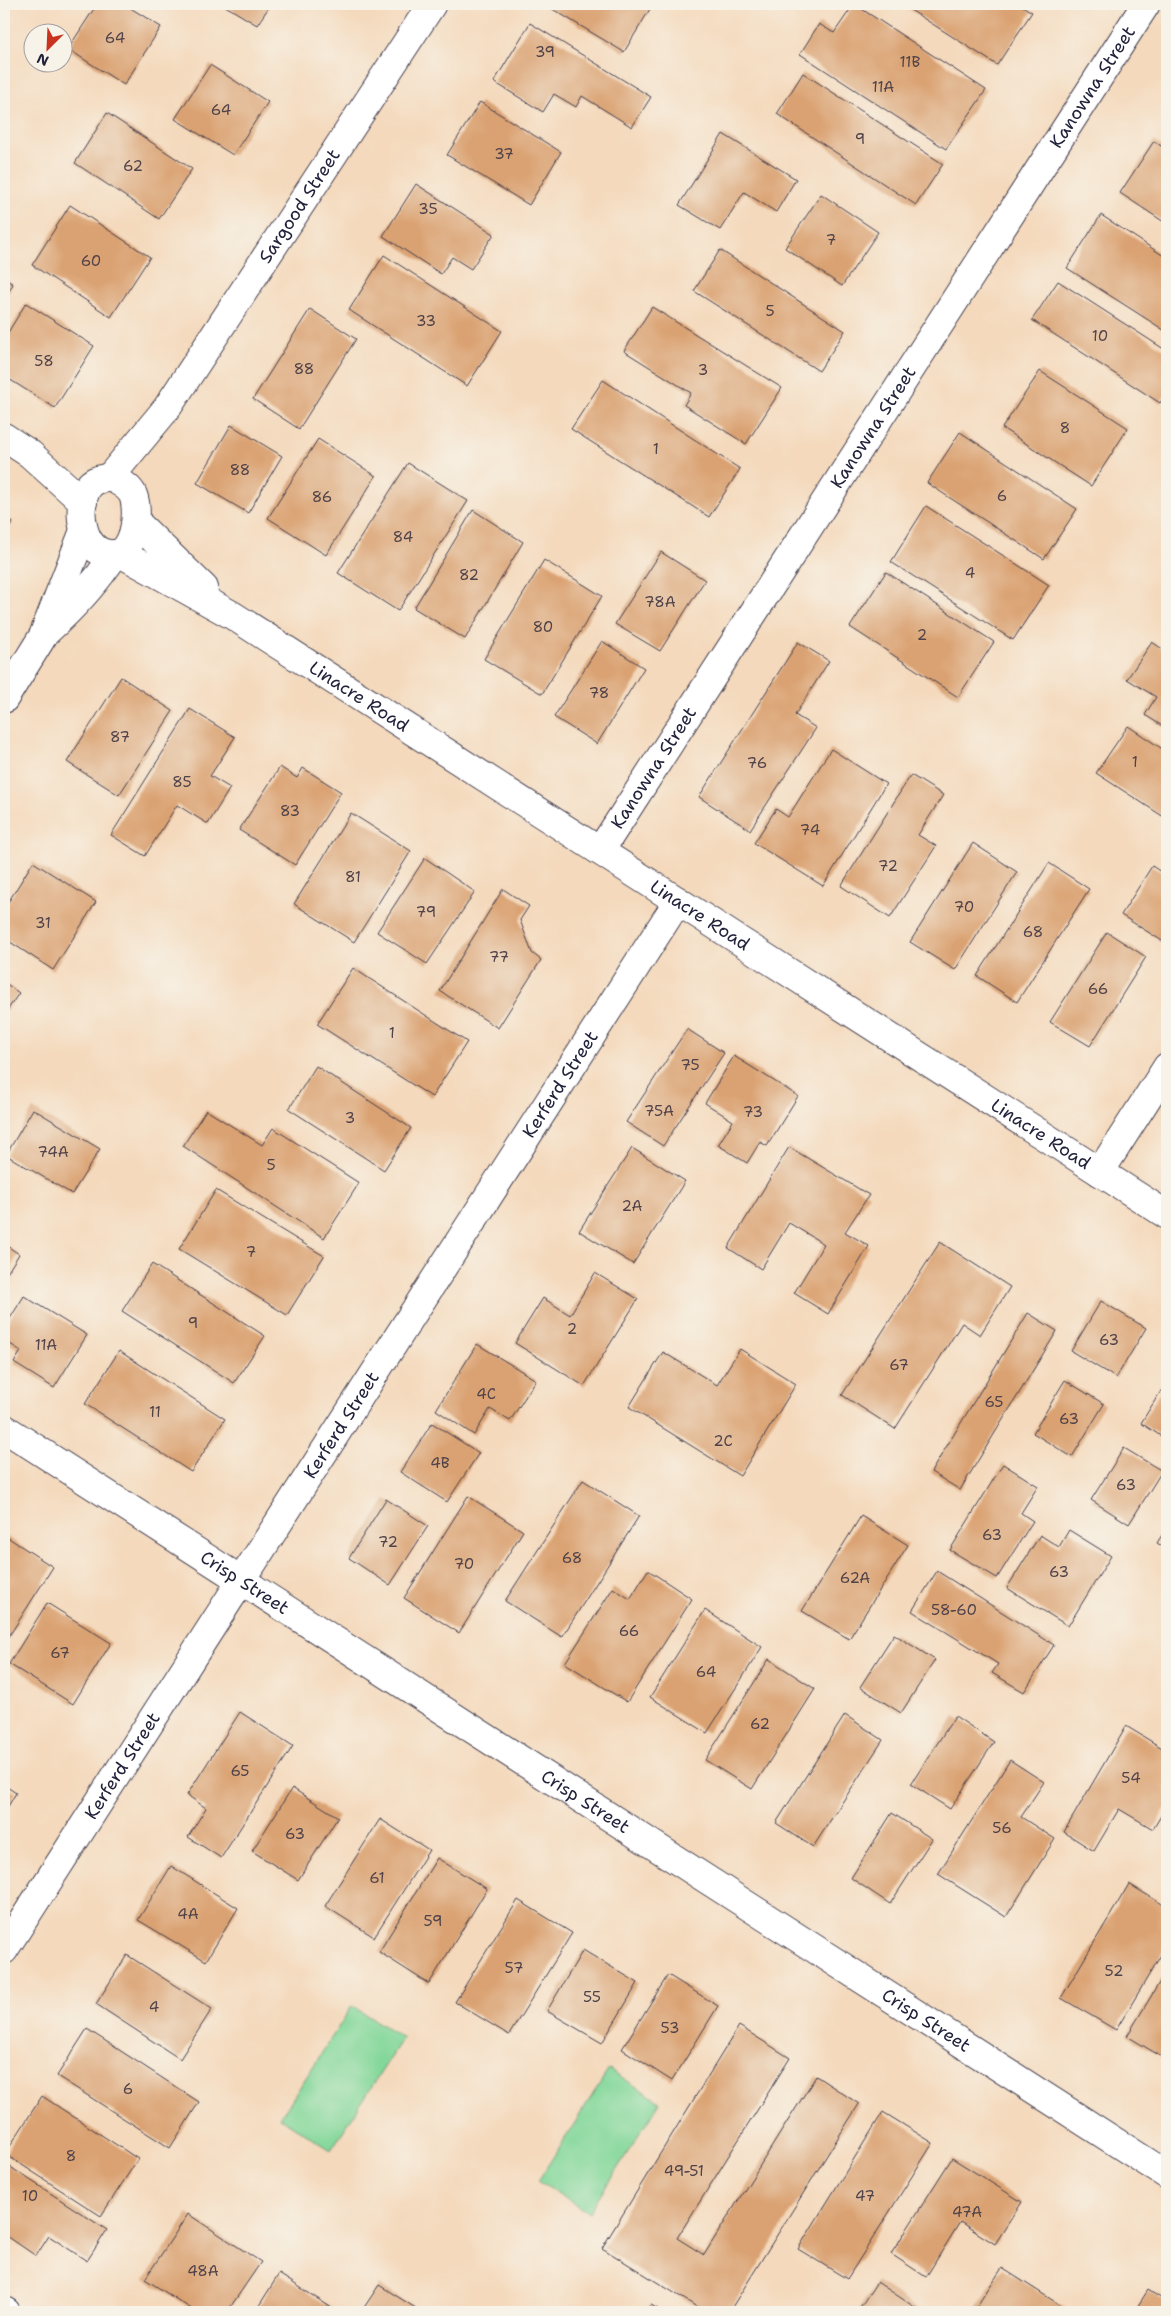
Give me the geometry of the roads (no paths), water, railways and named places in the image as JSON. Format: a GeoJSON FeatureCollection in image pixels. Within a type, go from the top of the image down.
{"type":"FeatureCollection","features":[{"type":"Feature","properties":{"kind":"street","name":"Sargood Street"},"geometry":{"type":"LineString","coordinates":[[105,488],[167,408],[432,4]]}},
{"type":"Feature","properties":{"kind":"street","name":"Kanowna Street"},"geometry":{"type":"LineString","coordinates":[[600,851],[1146,4]]}},
{"type":"Feature","properties":{"kind":"street"},"geometry":{"type":"LineString","coordinates":[[4,436],[30,454],[105,488],[136,522],[132,537],[79,602],[43,636]]}},
{"type":"Feature","properties":{"kind":"street"},"geometry":{"type":"LineString","coordinates":[[4,699],[43,636],[83,533],[105,488]]}},
{"type":"Feature","properties":{"kind":"street","name":"Linacre Road"},"geometry":{"type":"LineString","coordinates":[[136,522],[232,615]]}},
{"type":"Feature","properties":{"kind":"street","name":"Linacre Road"},"geometry":{"type":"LineString","coordinates":[[83,533],[87,541],[96,549],[118,553],[232,615],[1167,1215]]}},
{"type":"Feature","properties":{"kind":"street","name":"Kerferd Street"},"geometry":{"type":"LineString","coordinates":[[4,1950],[678,901]]}},
{"type":"Feature","properties":{"kind":"street"},"geometry":{"type":"LineString","coordinates":[[1100,1172],[1167,1066]]}},
{"type":"Feature","properties":{"kind":"street","name":"Crisp Street"},"geometry":{"type":"LineString","coordinates":[[4,1428],[1167,2175]]}}]}
